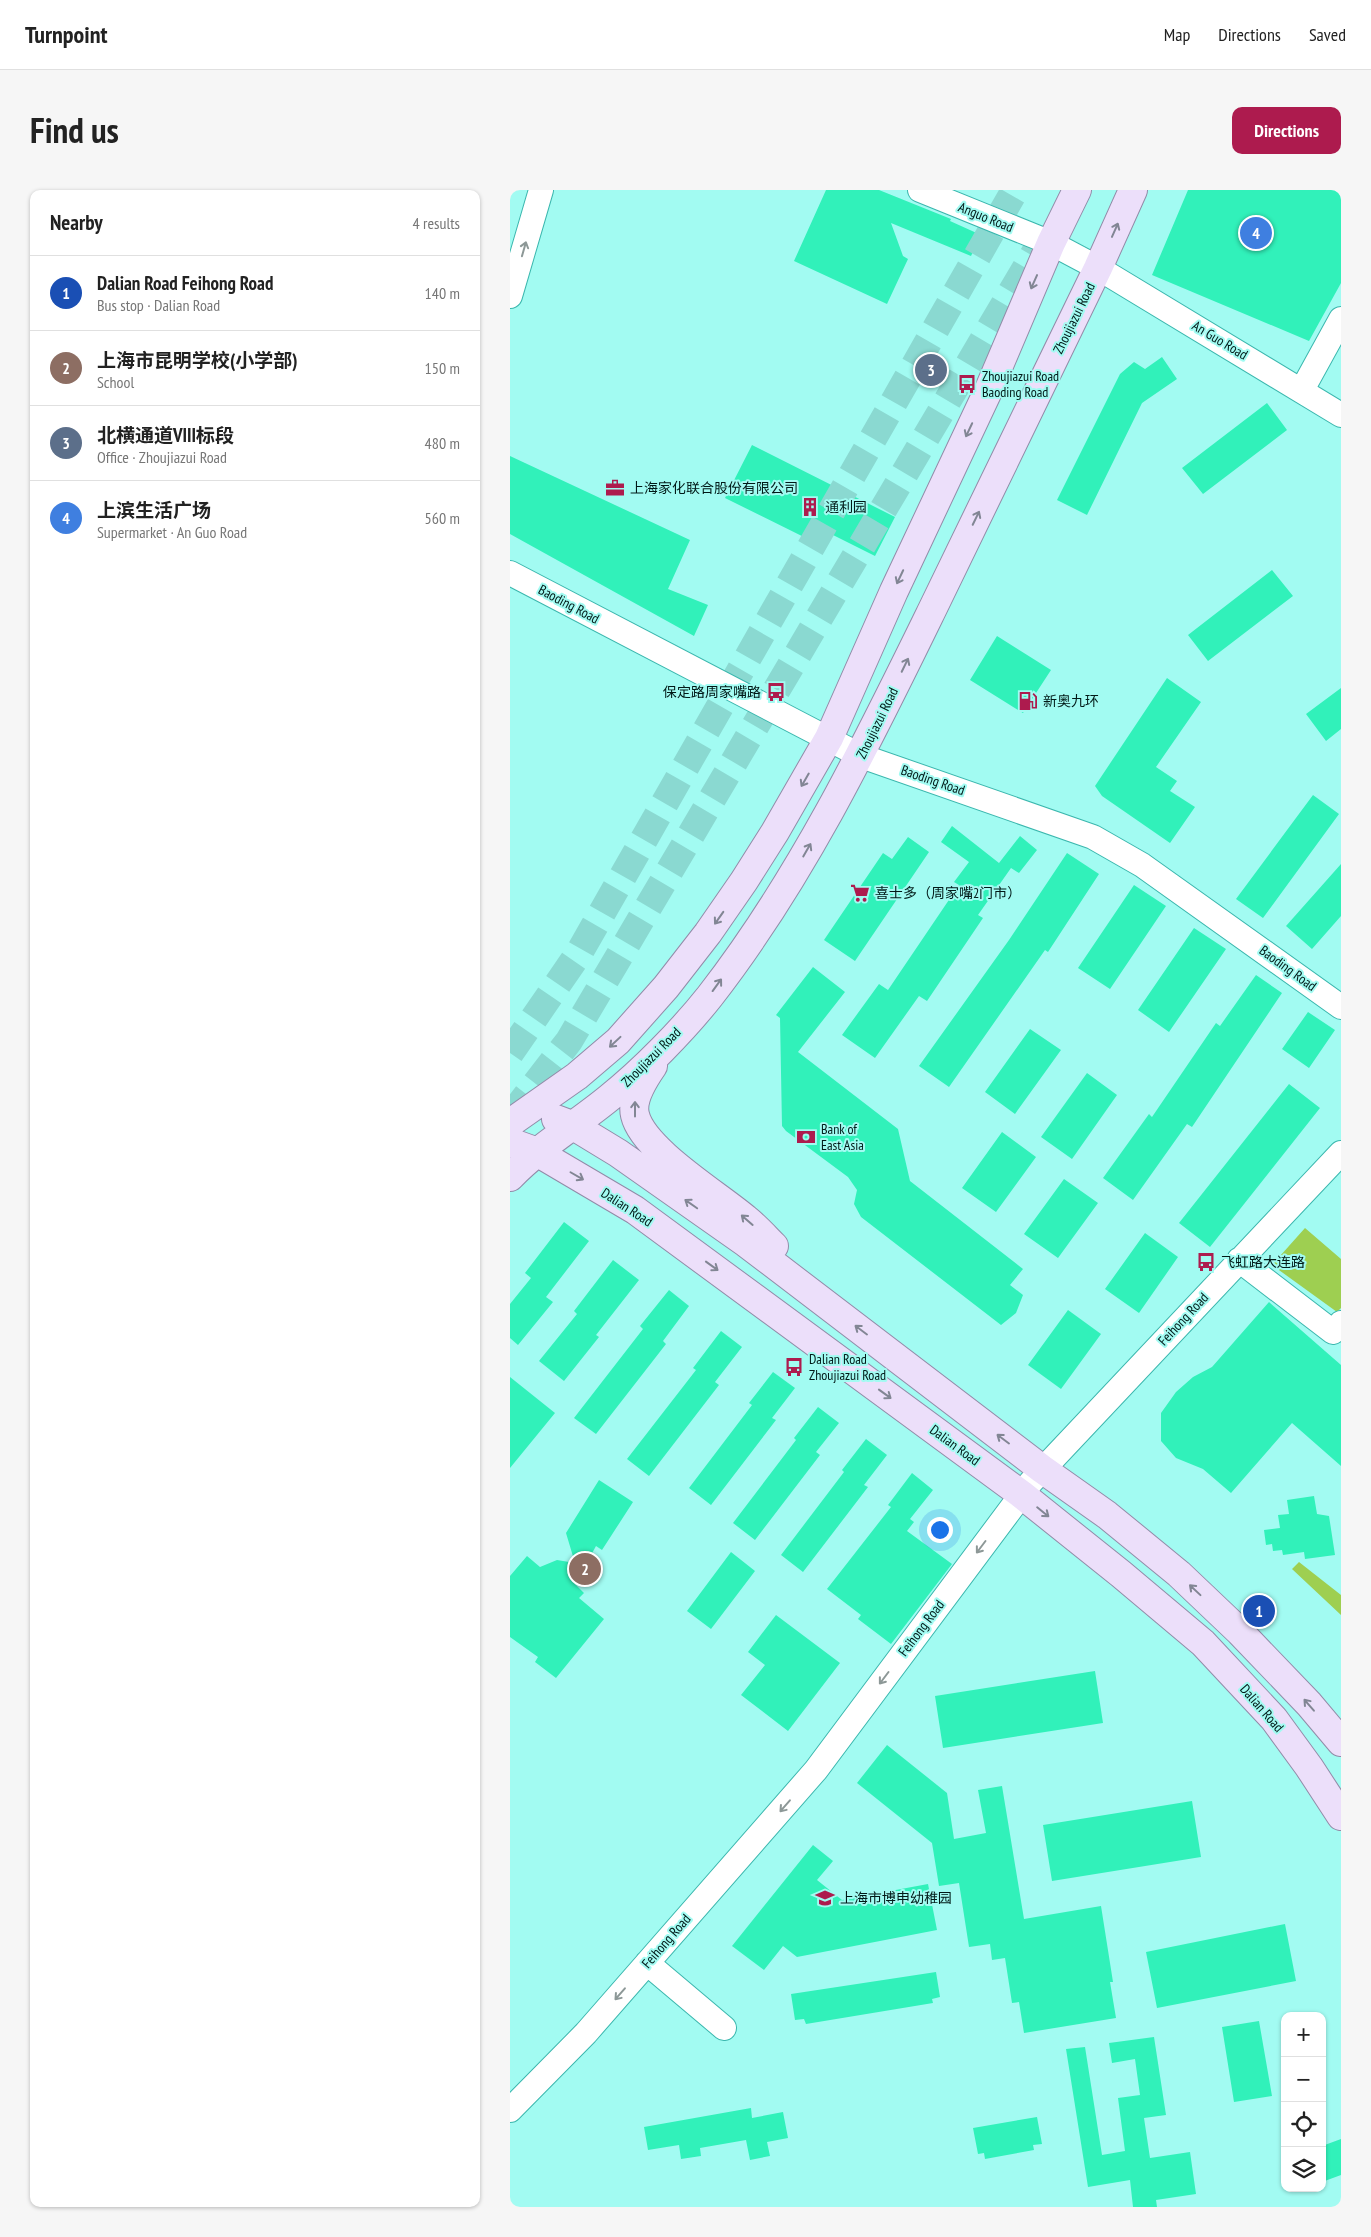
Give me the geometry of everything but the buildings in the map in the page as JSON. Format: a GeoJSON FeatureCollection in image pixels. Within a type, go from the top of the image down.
{"type":"FeatureCollection","features":[{"type":"Feature","properties":{"kind":"main road"},"geometry":{"type":"LineString","coordinates":[[516,1111],[578,1076],[618,1041],[666,987],[744,881],[829,738],[894,591],[989,389],[1051,243],[1077,190]]}},
{"type":"Feature","properties":{"kind":"main road","name":"Zhoujiazui Road"},"geometry":{"type":"LineString","coordinates":[[510,1176],[535,1151],[610,1097],[648,1063],[708,998],[746,946],[798,867],[861,756],[1098,268],[1133,190]]}},
{"type":"Feature","properties":{"kind":"main road"},"geometry":{"type":"LineString","coordinates":[[686,1022],[647,1074],[639,1090],[634,1103],[634,1114],[639,1126],[662,1153],[748,1220],[785,1256],[815,1295]]}},
{"type":"Feature","properties":{"kind":"main road"},"geometry":{"type":"LineString","coordinates":[[516,1111],[572,1125],[618,1153],[746,1243],[1042,1469],[1107,1515],[1179,1574],[1262,1653],[1341,1742]]}},
{"type":"Feature","properties":{"kind":"main road","name":"Dalian Road"},"geometry":{"type":"LineString","coordinates":[[510,1142],[535,1151],[635,1210],[1020,1494],[1203,1643],[1274,1720],[1309,1767],[1341,1816]]}},
{"type":"Feature","properties":{"kind":"street"},"geometry":{"type":"LineString","coordinates":[[510,296],[541,190]]}},
{"type":"Feature","properties":{"kind":"street","name":"Anguo Road"},"geometry":{"type":"LineString","coordinates":[[920,190],[1051,243],[1098,268]]}},
{"type":"Feature","properties":{"kind":"street","name":"An Guo Road"},"geometry":{"type":"LineString","coordinates":[[1098,268],[1341,414]]}},
{"type":"Feature","properties":{"kind":"street"},"geometry":{"type":"LineString","coordinates":[[1302,390],[1341,319]]}},
{"type":"Feature","properties":{"kind":"street","name":"Baoding Road"},"geometry":{"type":"LineString","coordinates":[[510,574],[861,756],[1093,837],[1142,866],[1341,1008]]}},
{"type":"Feature","properties":{"kind":"street","name":"Feihong Road"},"geometry":{"type":"LineString","coordinates":[[510,2110],[559,2061],[816,1770],[1020,1494],[1341,1153]]}},
{"type":"Feature","properties":{"kind":"street"},"geometry":{"type":"LineString","coordinates":[[1239,1260],[1338,1332]]}},
{"type":"Feature","properties":{"kind":"street"},"geometry":{"type":"LineString","coordinates":[[647,1963],[724,2028]]}},
{"type":"Feature","properties":{"kind":"green space"},"geometry":{"type":"Polygon","coordinates":[[[1305,1228],[1341,1259],[1341,1308],[1337,1312],[1272,1265],[1305,1228]]]}},
{"type":"Feature","properties":{"kind":"green space"},"geometry":{"type":"Polygon","coordinates":[[[1299,1562],[1341,1595],[1341,1615],[1292,1569],[1299,1562]]]}},
{"type":"Feature","properties":{"kind":"tunnel"},"geometry":{"type":"LineString","coordinates":[[510,1053],[579,953],[1015,190]]}},
{"type":"Feature","properties":{"kind":"tunnel"},"geometry":{"type":"LineString","coordinates":[[510,1117],[569,1041],[1046,234]]}},
{"type":"Feature","properties":{"kind":"place","name":"上滨生活广场"},"geometry":{"type":"Point","coordinates":[1256,233]}},
{"type":"Feature","properties":{"kind":"place","name":"北横通道VIII标段"},"geometry":{"type":"Point","coordinates":[931,370]}},
{"type":"Feature","properties":{"kind":"place","name":"Zhoujiazui Road Baoding Road"},"geometry":{"type":"Point","coordinates":[967,384]}},
{"type":"Feature","properties":{"kind":"place","name":"上海家化联合股份有限公司"},"geometry":{"type":"Point","coordinates":[615,488]}},
{"type":"Feature","properties":{"kind":"place","name":"通利园"},"geometry":{"type":"Point","coordinates":[810,507]}},
{"type":"Feature","properties":{"kind":"place","name":"保定路周家嘴路"},"geometry":{"type":"Point","coordinates":[776,692]}},
{"type":"Feature","properties":{"kind":"place","name":"新奥九环"},"geometry":{"type":"Point","coordinates":[1028,701]}},
{"type":"Feature","properties":{"kind":"place","name":"喜士多（周家嘴2门市）"},"geometry":{"type":"Point","coordinates":[860,893]}},
{"type":"Feature","properties":{"kind":"place","name":"Bank of East Asia"},"geometry":{"type":"Point","coordinates":[806,1137]}},
{"type":"Feature","properties":{"kind":"place","name":"飞虹路大连路"},"geometry":{"type":"Point","coordinates":[1206,1262]}},
{"type":"Feature","properties":{"kind":"place","name":"Dalian Road Zhoujiazui Road"},"geometry":{"type":"Point","coordinates":[794,1367]}},
{"type":"Feature","properties":{"kind":"place","name":"上海市昆明学校(小学部)"},"geometry":{"type":"Point","coordinates":[585,1569]}},
{"type":"Feature","properties":{"kind":"place","name":"Dalian Road Feihong Road"},"geometry":{"type":"Point","coordinates":[1259,1611]}},
{"type":"Feature","properties":{"kind":"place","name":"上海市博申幼稚园"},"geometry":{"type":"Point","coordinates":[825,1898]}}]}
